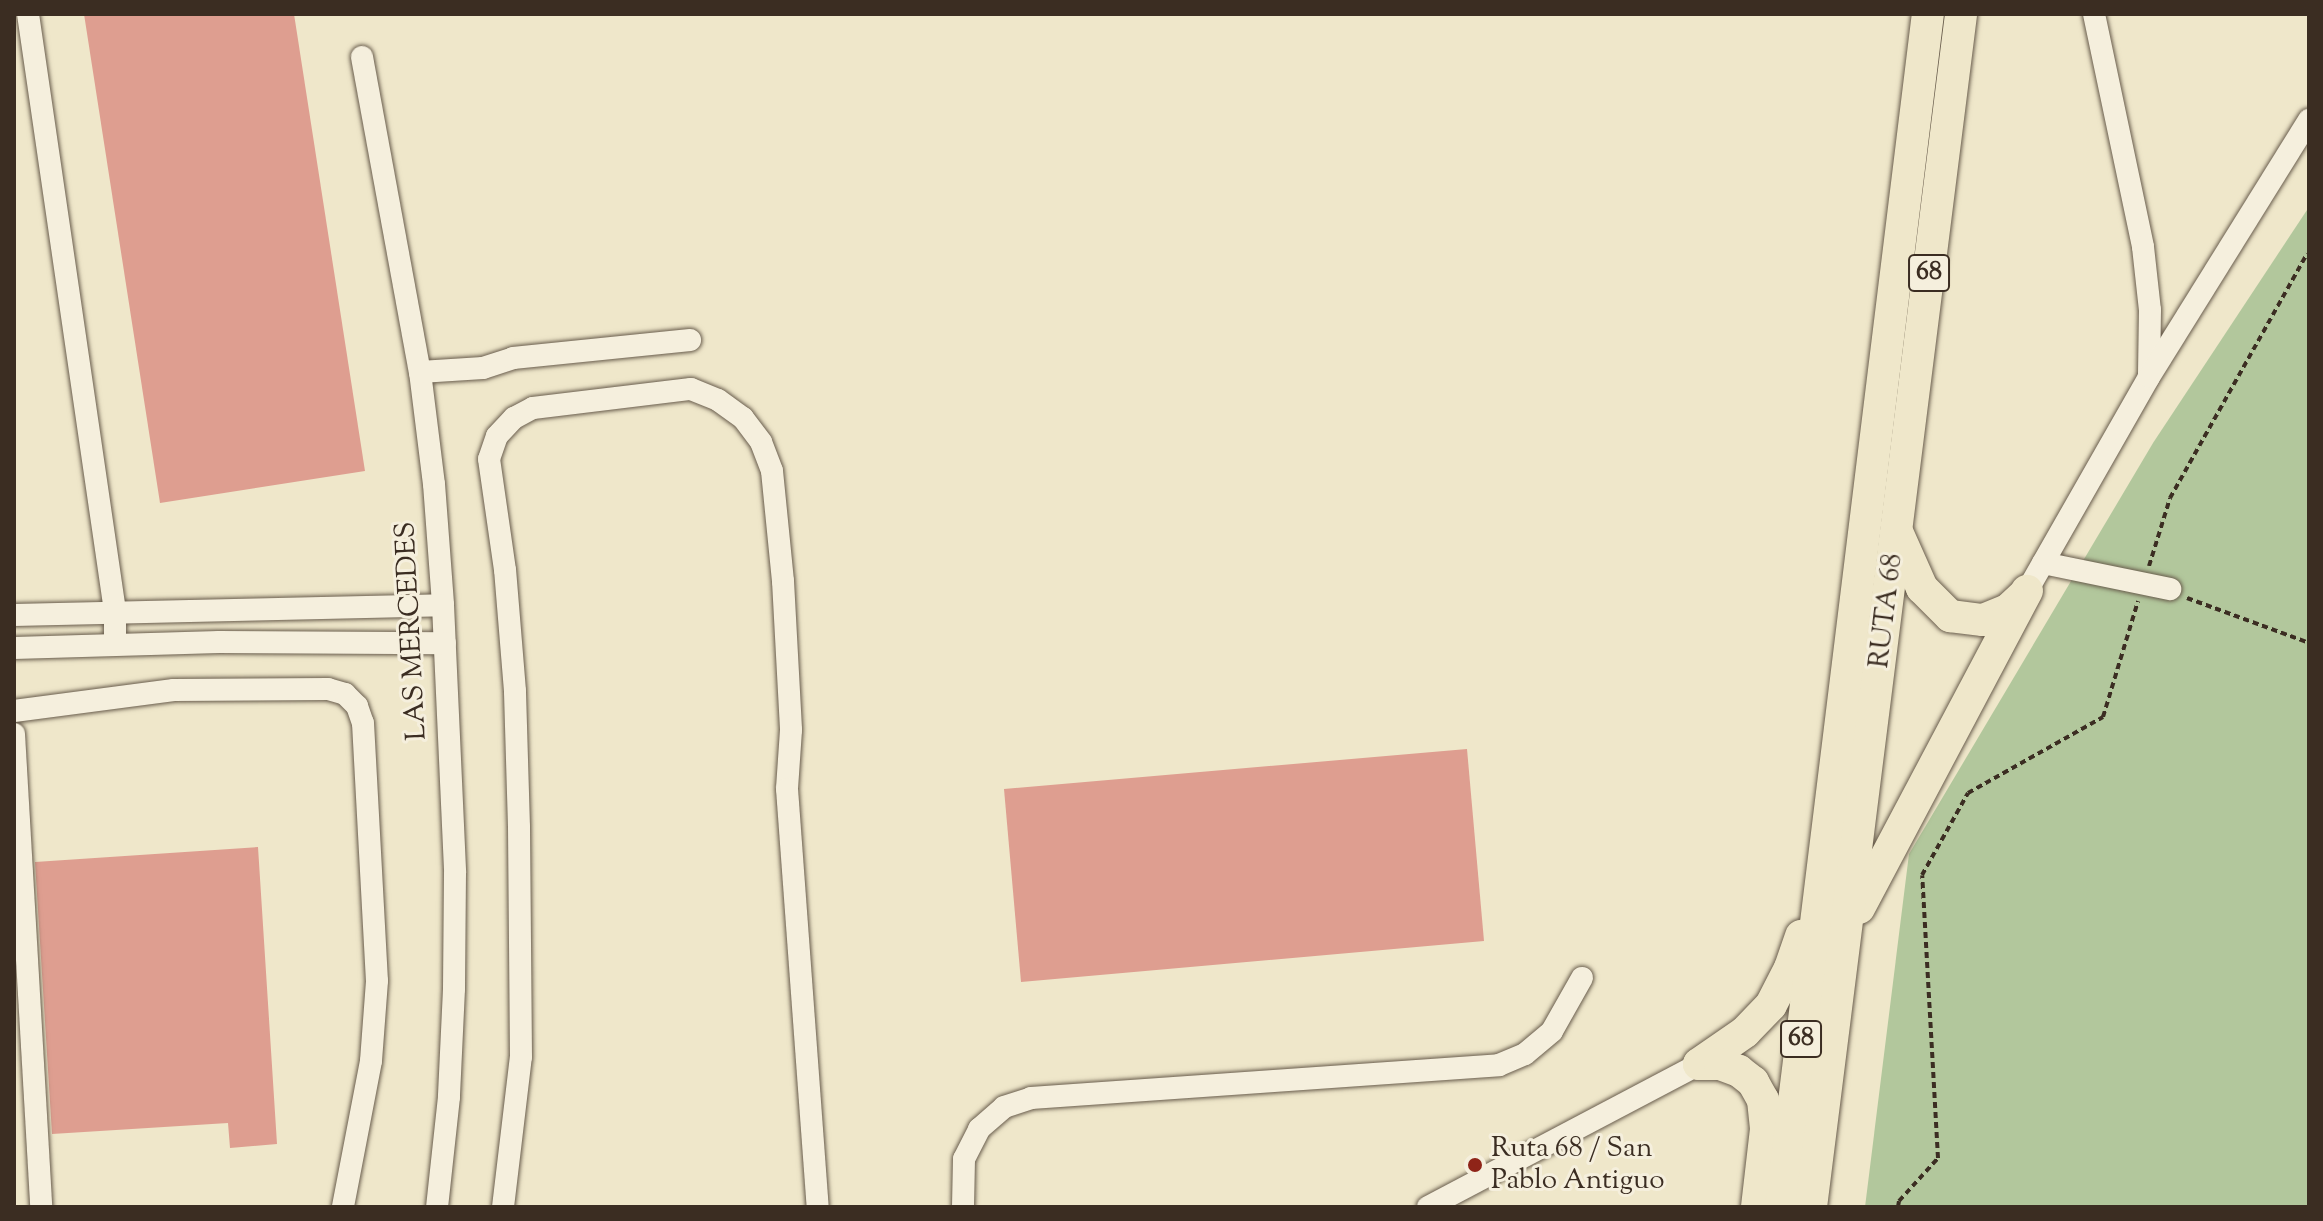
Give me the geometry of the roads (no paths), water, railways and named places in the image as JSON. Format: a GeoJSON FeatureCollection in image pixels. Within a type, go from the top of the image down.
{"type":"FeatureCollection","features":[{"type":"Feature","properties":{"kind":"highway","name":"RUTA 68"},"geometry":{"type":"LineString","coordinates":[[1781,1207],[1928,14]]}},
{"type":"Feature","properties":{"kind":"highway","name":"RUTA 68"},"geometry":{"type":"LineString","coordinates":[[1811,1207],[1849,929],[1961,14]]}},
{"type":"Feature","properties":{"kind":"highway"},"geometry":{"type":"LineString","coordinates":[[1897,531],[1922,588],[1950,616],[1976,621],[1997,616],[2027,591]]}},
{"type":"Feature","properties":{"kind":"highway"},"geometry":{"type":"LineString","coordinates":[[1849,929],[2027,591]]}},
{"type":"Feature","properties":{"kind":"highway"},"geometry":{"type":"LineString","coordinates":[[1699,1064],[1745,1032],[1771,1005],[1790,968],[1821,872]]}},
{"type":"Feature","properties":{"kind":"highway"},"geometry":{"type":"LineString","coordinates":[[1699,1064],[1720,1064],[1739,1071],[1753,1082],[1763,1100],[1766,1129],[1757,1207]]}},
{"type":"Feature","properties":{"kind":"street"},"geometry":{"type":"LineString","coordinates":[[28,14],[115,611],[115,644]]}},
{"type":"Feature","properties":{"kind":"street"},"geometry":{"type":"LineString","coordinates":[[2094,14],[2143,247],[2150,310],[2149,377]]}},
{"type":"Feature","properties":{"kind":"street","name":"LAS MERCEDES"},"geometry":{"type":"LineString","coordinates":[[362,57],[420,372],[434,484],[443,605],[455,873],[454,989],[449,1097],[437,1207]]}},
{"type":"Feature","properties":{"kind":"street"},"geometry":{"type":"LineString","coordinates":[[2027,591],[2149,377],[2309,120]]}},
{"type":"Feature","properties":{"kind":"street"},"geometry":{"type":"LineString","coordinates":[[420,372],[483,368],[513,358],[690,340]]}},
{"type":"Feature","properties":{"kind":"street"},"geometry":{"type":"LineString","coordinates":[[503,1207],[521,1057],[519,827],[514,676],[505,570],[489,459],[497,436],[514,418],[533,408],[691,389],[718,400],[743,418],[761,442],[772,471],[783,581],[790,715],[787,789],[818,1207]]}},
{"type":"Feature","properties":{"kind":"street"},"geometry":{"type":"LineString","coordinates":[[2043,563],[2143,583],[2176,593]]}},
{"type":"Feature","properties":{"kind":"street"},"geometry":{"type":"LineString","coordinates":[[14,615],[443,605]]}},
{"type":"Feature","properties":{"kind":"street"},"geometry":{"type":"LineString","coordinates":[[14,648],[115,644],[445,643]]}},
{"type":"Feature","properties":{"kind":"street"},"geometry":{"type":"LineString","coordinates":[[14,711],[174,690],[328,689],[345,694],[357,706],[363,723],[377,981],[371,1061],[343,1207]]}},
{"type":"Feature","properties":{"kind":"street"},"geometry":{"type":"LineString","coordinates":[[14,734],[41,1207]]}},
{"type":"Feature","properties":{"kind":"street"},"geometry":{"type":"LineString","coordinates":[[963,1207],[964,1159],[979,1129],[1004,1107],[1031,1098],[1499,1065],[1525,1054],[1552,1031],[1582,978]]}},
{"type":"Feature","properties":{"kind":"street"},"geometry":{"type":"LineString","coordinates":[[1428,1207],[1699,1064]]}},
{"type":"Feature","properties":{"kind":"place","name":"Ruta 68 / San Pablo Antiguo"},"geometry":{"type":"Point","coordinates":[1475,1165]}}]}
